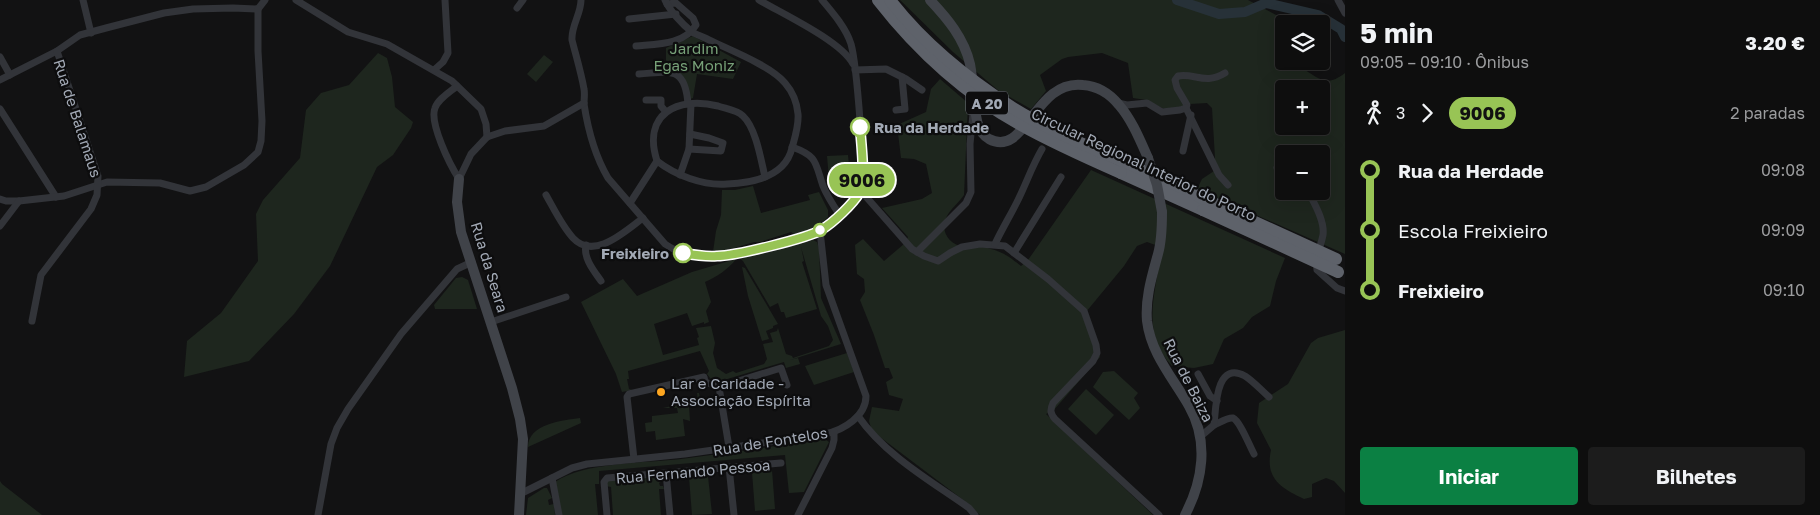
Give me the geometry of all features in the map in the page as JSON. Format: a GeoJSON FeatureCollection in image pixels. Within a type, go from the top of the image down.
{"type":"FeatureCollection","features":[{"type":"Feature","properties":{"kind":"highway","name":"Circular Regional Interior do Porto"},"geometry":{"type":"LineString","coordinates":[[878,0],[916,44],[978,98],[1020,124],[1056,144],[1198,196],[1341,267]]}},
{"type":"Feature","properties":{"kind":"highway","name":"Circular Regional Interior do Porto"},"geometry":{"type":"LineString","coordinates":[[890,0],[917,30],[952,63],[1005,102],[1121,167],[1203,210],[1341,267]]}},
{"type":"Feature","properties":{"kind":"street"},"geometry":{"type":"LineString","coordinates":[[83,0],[91,32]]}},
{"type":"Feature","properties":{"kind":"street"},"geometry":{"type":"LineString","coordinates":[[0,199],[20,201],[64,196],[107,182],[160,183],[190,191],[206,187],[244,165],[258,152],[262,121],[258,9],[265,0]]}},
{"type":"Feature","properties":{"kind":"street"},"geometry":{"type":"LineString","coordinates":[[296,0],[348,32],[387,44],[434,70],[457,86],[481,109],[486,124],[487,137],[505,131],[544,126],[584,103]]}},
{"type":"Feature","properties":{"kind":"street"},"geometry":{"type":"LineString","coordinates":[[434,70],[443,62],[448,54],[445,0]]}},
{"type":"Feature","properties":{"kind":"street"},"geometry":{"type":"LineString","coordinates":[[517,8],[523,0]]}},
{"type":"Feature","properties":{"kind":"street"},"geometry":{"type":"LineString","coordinates":[[581,0],[581,7],[572,33],[584,92],[584,103],[596,157],[608,178],[665,244],[673,250],[699,256],[726,256],[820,230],[839,214],[861,191],[862,146],[856,70],[851,44],[845,30],[822,0]]}},
{"type":"Feature","properties":{"kind":"street"},"geometry":{"type":"LineString","coordinates":[[759,0],[837,46],[849,57],[856,70]]}},
{"type":"Feature","properties":{"kind":"street","name":"Rua de Baiza"},"geometry":{"type":"LineString","coordinates":[[930,0],[950,22],[970,62],[979,127],[983,134],[992,140],[1004,142],[1016,137],[1041,104],[1058,90],[1077,84],[1089,85],[1104,92],[1118,103],[1135,130],[1148,158],[1157,185],[1162,212],[1162,233],[1150,280],[1147,321],[1150,337],[1156,353],[1189,406],[1201,436],[1202,461],[1199,485],[1185,515]]}},
{"type":"Feature","properties":{"kind":"street"},"geometry":{"type":"LineString","coordinates":[[1338,0],[1345,13]]}},
{"type":"Feature","properties":{"kind":"street"},"geometry":{"type":"LineString","coordinates":[[666,2],[692,32],[766,69],[784,82],[794,96],[798,115],[791,153],[779,169],[765,177],[742,184],[722,185],[669,171],[657,161],[654,147],[654,132],[658,120],[673,107],[706,103],[733,110],[743,116],[750,125],[754,136],[765,177]]}},
{"type":"Feature","properties":{"kind":"street"},"geometry":{"type":"LineString","coordinates":[[636,46],[669,43],[692,32],[696,25],[693,18],[676,3],[666,2]]}},
{"type":"Feature","properties":{"kind":"street"},"geometry":{"type":"LineString","coordinates":[[0,80],[57,51],[80,36],[91,32],[164,13],[209,9],[258,9]]}},
{"type":"Feature","properties":{"kind":"street"},"geometry":{"type":"LineString","coordinates":[[629,18],[676,14]]}},
{"type":"Feature","properties":{"kind":"street","name":"Rua de Balamaus"},"geometry":{"type":"LineString","coordinates":[[57,51],[90,145],[99,184]]}},
{"type":"Feature","properties":{"kind":"street"},"geometry":{"type":"LineString","coordinates":[[0,57],[10,75]]}},
{"type":"Feature","properties":{"kind":"street"},"geometry":{"type":"LineString","coordinates":[[856,70],[886,69],[922,90]]}},
{"type":"Feature","properties":{"kind":"street"},"geometry":{"type":"LineString","coordinates":[[638,74],[671,72],[676,74],[684,83],[689,104],[690,134],[689,149],[680,175]]}},
{"type":"Feature","properties":{"kind":"street"},"geometry":{"type":"LineString","coordinates":[[1225,73],[1219,77],[1208,79],[1183,75],[1178,76],[1175,80],[1177,88],[1185,100],[1186,108],[1219,175],[1228,185]]}},
{"type":"Feature","properties":{"kind":"street"},"geometry":{"type":"LineString","coordinates":[[896,110],[905,109],[902,77]]}},
{"type":"Feature","properties":{"kind":"street"},"geometry":{"type":"LineString","coordinates":[[457,86],[436,105],[433,121],[448,160],[459,178]]}},
{"type":"Feature","properties":{"kind":"street"},"geometry":{"type":"LineString","coordinates":[[646,100],[661,100],[661,106],[666,112]]}},
{"type":"Feature","properties":{"kind":"street"},"geometry":{"type":"LineString","coordinates":[[1118,103],[1127,105],[1147,104],[1162,112],[1186,108]]}},
{"type":"Feature","properties":{"kind":"street"},"geometry":{"type":"LineString","coordinates":[[0,109],[56,197]]}},
{"type":"Feature","properties":{"kind":"street"},"geometry":{"type":"LineString","coordinates":[[917,252],[966,203],[971,182],[970,144],[973,112],[976,111]]}},
{"type":"Feature","properties":{"kind":"street"},"geometry":{"type":"LineString","coordinates":[[1183,151],[1191,115]]}},
{"type":"Feature","properties":{"kind":"street"},"geometry":{"type":"LineString","coordinates":[[689,149],[721,151],[723,143],[690,134]]}},
{"type":"Feature","properties":{"kind":"street","name":"Rua da Seara"},"geometry":{"type":"LineString","coordinates":[[487,137],[471,154],[459,178],[457,202],[461,232],[512,388],[520,419],[523,439],[519,515]]}},
{"type":"Feature","properties":{"kind":"street"},"geometry":{"type":"LineString","coordinates":[[792,147],[804,151],[814,159],[822,185],[839,214]]}},
{"type":"Feature","properties":{"kind":"street"},"geometry":{"type":"LineString","coordinates":[[995,244],[1004,224],[1017,203],[1034,162],[1042,149]]}},
{"type":"Feature","properties":{"kind":"street"},"geometry":{"type":"LineString","coordinates":[[630,202],[657,161]]}},
{"type":"Feature","properties":{"kind":"street"},"geometry":{"type":"LineString","coordinates":[[1014,253],[1061,177]]}},
{"type":"Feature","properties":{"kind":"street"},"geometry":{"type":"LineString","coordinates":[[32,321],[41,275],[91,209],[95,202],[99,184]]}},
{"type":"Feature","properties":{"kind":"street"},"geometry":{"type":"LineString","coordinates":[[861,191],[910,247],[917,252],[938,261],[962,247],[995,244],[1005,246],[1084,310],[1097,352],[1093,361],[1054,403],[1051,408],[1051,414],[1159,515]]}},
{"type":"Feature","properties":{"kind":"street"},"geometry":{"type":"LineString","coordinates":[[546,196],[574,238],[586,246],[593,247],[610,241],[643,218]]}},
{"type":"Feature","properties":{"kind":"street"},"geometry":{"type":"LineString","coordinates":[[1313,200],[1324,233],[1315,256],[1317,270],[1337,288],[1345,291]]}},
{"type":"Feature","properties":{"kind":"street"},"geometry":{"type":"LineString","coordinates":[[0,226],[20,201]]}},
{"type":"Feature","properties":{"kind":"street"},"geometry":{"type":"LineString","coordinates":[[820,230],[826,285],[866,396],[864,409],[858,416],[870,433],[898,458],[969,508],[975,515]]}},
{"type":"Feature","properties":{"kind":"street"},"geometry":{"type":"LineString","coordinates":[[586,246],[584,251],[586,257],[601,281]]}},
{"type":"Feature","properties":{"kind":"street"},"geometry":{"type":"LineString","coordinates":[[318,515],[331,444],[348,408],[401,334],[457,269],[472,262]]}},
{"type":"Feature","properties":{"kind":"street"},"geometry":{"type":"LineString","coordinates":[[491,322],[566,297]]}},
{"type":"Feature","properties":{"kind":"street"},"geometry":{"type":"LineString","coordinates":[[634,459],[628,397],[630,394],[704,377],[705,382],[719,387],[782,368],[786,385]]}},
{"type":"Feature","properties":{"kind":"street"},"geometry":{"type":"LineString","coordinates":[[1214,425],[1219,384],[1225,377],[1233,373],[1244,376],[1269,397]]}},
{"type":"Feature","properties":{"kind":"street"},"geometry":{"type":"LineString","coordinates":[[1198,374],[1210,396],[1217,401]]}},
{"type":"Feature","properties":{"kind":"street"},"geometry":{"type":"LineString","coordinates":[[719,387],[729,448]]}},
{"type":"Feature","properties":{"kind":"street","name":"Rua de Fontelos"},"geometry":{"type":"LineString","coordinates":[[520,494],[572,468],[587,464],[729,448],[834,432],[858,416]]}},
{"type":"Feature","properties":{"kind":"street"},"geometry":{"type":"LineString","coordinates":[[1201,436],[1214,425],[1231,418],[1234,419],[1254,454]]}},
{"type":"Feature","properties":{"kind":"street"},"geometry":{"type":"LineString","coordinates":[[798,515],[832,448],[834,432]]}},
{"type":"Feature","properties":{"kind":"street","name":"Rua Fernando Pessoa"},"geometry":{"type":"LineString","coordinates":[[606,515],[604,480],[607,478],[781,463]]}},
{"type":"Feature","properties":{"kind":"street"},"geometry":{"type":"LineString","coordinates":[[729,467],[734,515]]}},
{"type":"Feature","properties":{"kind":"street"},"geometry":{"type":"LineString","coordinates":[[666,473],[670,515]]}},
{"type":"Feature","properties":{"kind":"street"},"geometry":{"type":"LineString","coordinates":[[552,478],[559,515]]}},
{"type":"Feature","properties":{"kind":"green space"},"geometry":{"type":"Polygon","coordinates":[[[900,0],[1248,0],[1276,15],[1275,70],[1305,70],[1325,80],[1275,80],[1275,135],[1330,135],[1330,81],[1345,73],[1345,254],[1197,189],[1202,179],[1214,171],[1212,108],[1207,103],[1190,104],[1176,108],[1162,108],[1146,100],[1133,98],[1128,63],[1102,53],[1062,59],[1040,75],[1046,91],[1031,109],[999,91],[953,52],[900,0]]]}},
{"type":"Feature","properties":{"kind":"green space","name":"Jardim Egas Moniz"},"geometry":{"type":"Polygon","coordinates":[[[693,36],[741,62],[733,79],[697,74],[693,98],[690,99],[688,88],[681,75],[666,68],[666,48],[693,36]]]}},
{"type":"Feature","properties":{"kind":"green space"},"geometry":{"type":"Polygon","coordinates":[[[378,53],[387,58],[392,77],[395,107],[413,122],[393,155],[377,167],[330,266],[294,314],[249,361],[184,377],[187,341],[221,313],[258,261],[256,214],[263,200],[300,158],[306,110],[321,93],[349,85],[378,53]]]}},
{"type":"Feature","properties":{"kind":"green space"},"geometry":{"type":"Polygon","coordinates":[[[544,55],[553,62],[536,82],[527,74],[544,55]]]}},
{"type":"Feature","properties":{"kind":"green space"},"geometry":{"type":"Polygon","coordinates":[[[940,79],[968,103],[964,195],[948,214],[944,226],[950,240],[959,246],[995,250],[1021,266],[1028,260],[1091,170],[1285,258],[1276,281],[1270,306],[1252,317],[1243,328],[1224,339],[1213,364],[1194,368],[1172,366],[1162,352],[1153,324],[1154,294],[1161,247],[1147,242],[1137,246],[1124,266],[1086,312],[1100,357],[1053,411],[1046,414],[1153,515],[980,515],[970,505],[872,431],[869,421],[872,407],[899,411],[903,399],[889,395],[886,382],[893,378],[889,368],[885,368],[860,300],[865,292],[864,279],[857,274],[855,245],[863,239],[884,261],[904,244],[908,237],[882,208],[922,199],[932,193],[926,164],[914,159],[901,158],[897,125],[926,112],[931,89],[940,79]]]}},
{"type":"Feature","properties":{"kind":"green space"},"geometry":{"type":"Polygon","coordinates":[[[848,155],[850,177],[829,179],[827,156],[848,155]]]}},
{"type":"Feature","properties":{"kind":"green space"},"geometry":{"type":"Polygon","coordinates":[[[753,186],[761,213],[810,200],[808,195],[819,192],[828,210],[828,217],[817,226],[804,231],[794,234],[791,232],[721,252],[713,252],[716,231],[721,215],[722,190],[735,190],[753,186]]]}},
{"type":"Feature","properties":{"kind":"green space"},"geometry":{"type":"Polygon","coordinates":[[[813,240],[817,242],[819,248],[821,298],[841,344],[790,360],[798,358],[800,364],[786,368],[784,362],[714,383],[707,374],[709,371],[700,351],[628,371],[629,389],[632,390],[622,392],[616,374],[581,302],[623,279],[637,296],[692,272],[736,259],[714,278],[705,282],[711,302],[706,311],[709,322],[692,326],[687,313],[654,324],[663,355],[699,345],[696,328],[711,326],[715,343],[713,353],[717,368],[726,374],[733,371],[736,373],[764,364],[767,359],[763,344],[773,342],[770,333],[777,331],[778,328],[786,354],[793,358],[829,346],[833,340],[828,326],[821,316],[801,247],[804,261],[802,262],[817,309],[786,318],[784,312],[781,312],[778,303],[770,307],[743,261],[739,258],[813,240]]]}},
{"type":"Feature","properties":{"kind":"green space"},"geometry":{"type":"Polygon","coordinates":[[[742,267],[745,268],[778,324],[766,331],[769,339],[762,341],[748,296],[742,267]]]}},
{"type":"Feature","properties":{"kind":"green space"},"geometry":{"type":"Polygon","coordinates":[[[462,277],[468,280],[477,309],[435,309],[434,305],[456,278],[462,277]]]}},
{"type":"Feature","properties":{"kind":"green space"},"geometry":{"type":"Polygon","coordinates":[[[1345,330],[1345,493],[1334,481],[1326,478],[1312,484],[1312,497],[1304,499],[1281,486],[1272,475],[1270,468],[1271,450],[1257,423],[1259,403],[1288,384],[1311,343],[1318,338],[1345,330]]]}},
{"type":"Feature","properties":{"kind":"green space"},"geometry":{"type":"Polygon","coordinates":[[[847,353],[854,372],[814,385],[805,366],[847,353]]]}},
{"type":"Feature","properties":{"kind":"green space"},"geometry":{"type":"Polygon","coordinates":[[[1114,371],[1138,393],[1134,398],[1140,408],[1129,420],[1093,387],[1103,372],[1114,371]]]}},
{"type":"Feature","properties":{"kind":"green space"},"geometry":{"type":"Polygon","coordinates":[[[1086,389],[1114,415],[1096,435],[1068,409],[1086,389]]]}},
{"type":"Feature","properties":{"kind":"green space"},"geometry":{"type":"Polygon","coordinates":[[[697,393],[699,393],[701,404],[689,406],[690,421],[683,419],[685,436],[656,440],[655,431],[646,432],[645,423],[652,422],[652,416],[678,413],[677,408],[663,408],[698,400],[697,393]]]}},
{"type":"Feature","properties":{"kind":"green space"},"geometry":{"type":"Polygon","coordinates":[[[580,418],[581,423],[528,447],[530,439],[540,428],[556,422],[580,418]]]}},
{"type":"Feature","properties":{"kind":"green space"},"geometry":{"type":"Polygon","coordinates":[[[825,439],[829,442],[804,492],[789,493],[785,455],[599,471],[599,484],[595,484],[598,515],[561,515],[555,482],[567,475],[616,464],[681,459],[825,439]]]}},
{"type":"Feature","properties":{"kind":"green space"},"geometry":{"type":"Polygon","coordinates":[[[772,470],[775,509],[755,511],[752,472],[772,470]]]}},
{"type":"Feature","properties":{"kind":"green space"},"geometry":{"type":"Polygon","coordinates":[[[661,476],[663,481],[659,483],[664,489],[659,489],[661,515],[613,515],[611,487],[606,486],[605,481],[661,476]]]}},
{"type":"Feature","properties":{"kind":"green space"},"geometry":{"type":"Polygon","coordinates":[[[708,476],[712,514],[692,515],[689,477],[708,476]]]}},
{"type":"Feature","properties":{"kind":"green space"},"geometry":{"type":"Polygon","coordinates":[[[0,481],[2,484],[42,515],[0,515],[0,481]]]}},
{"type":"Feature","properties":{"kind":"green space"},"geometry":{"type":"Polygon","coordinates":[[[547,488],[552,498],[548,500],[549,505],[554,504],[555,515],[526,515],[528,498],[547,488]]]}},
{"type":"Feature","properties":{"kind":"waterway"},"geometry":{"type":"LineString","coordinates":[[1177,0],[1219,14],[1245,12],[1266,3],[1318,15],[1341,29],[1345,37]]}},
{"type":"Feature","properties":{"kind":"bus line","name":"9006"},"geometry":{"type":"LineString","coordinates":[[683,253],[699,256],[726,256],[820,230],[849,205],[861,191],[862,146],[860,127]]}},
{"type":"Feature","properties":{"kind":"place","name":"Rua da Herdade"},"geometry":{"type":"Point","coordinates":[860,127]}},
{"type":"Feature","properties":{"kind":"place","name":"Freixieiro"},"geometry":{"type":"Point","coordinates":[683,253]}},
{"type":"Feature","properties":{"kind":"place","name":"Lar e Caridade - Associação Espírita"},"geometry":{"type":"Point","coordinates":[661,392]}}]}
